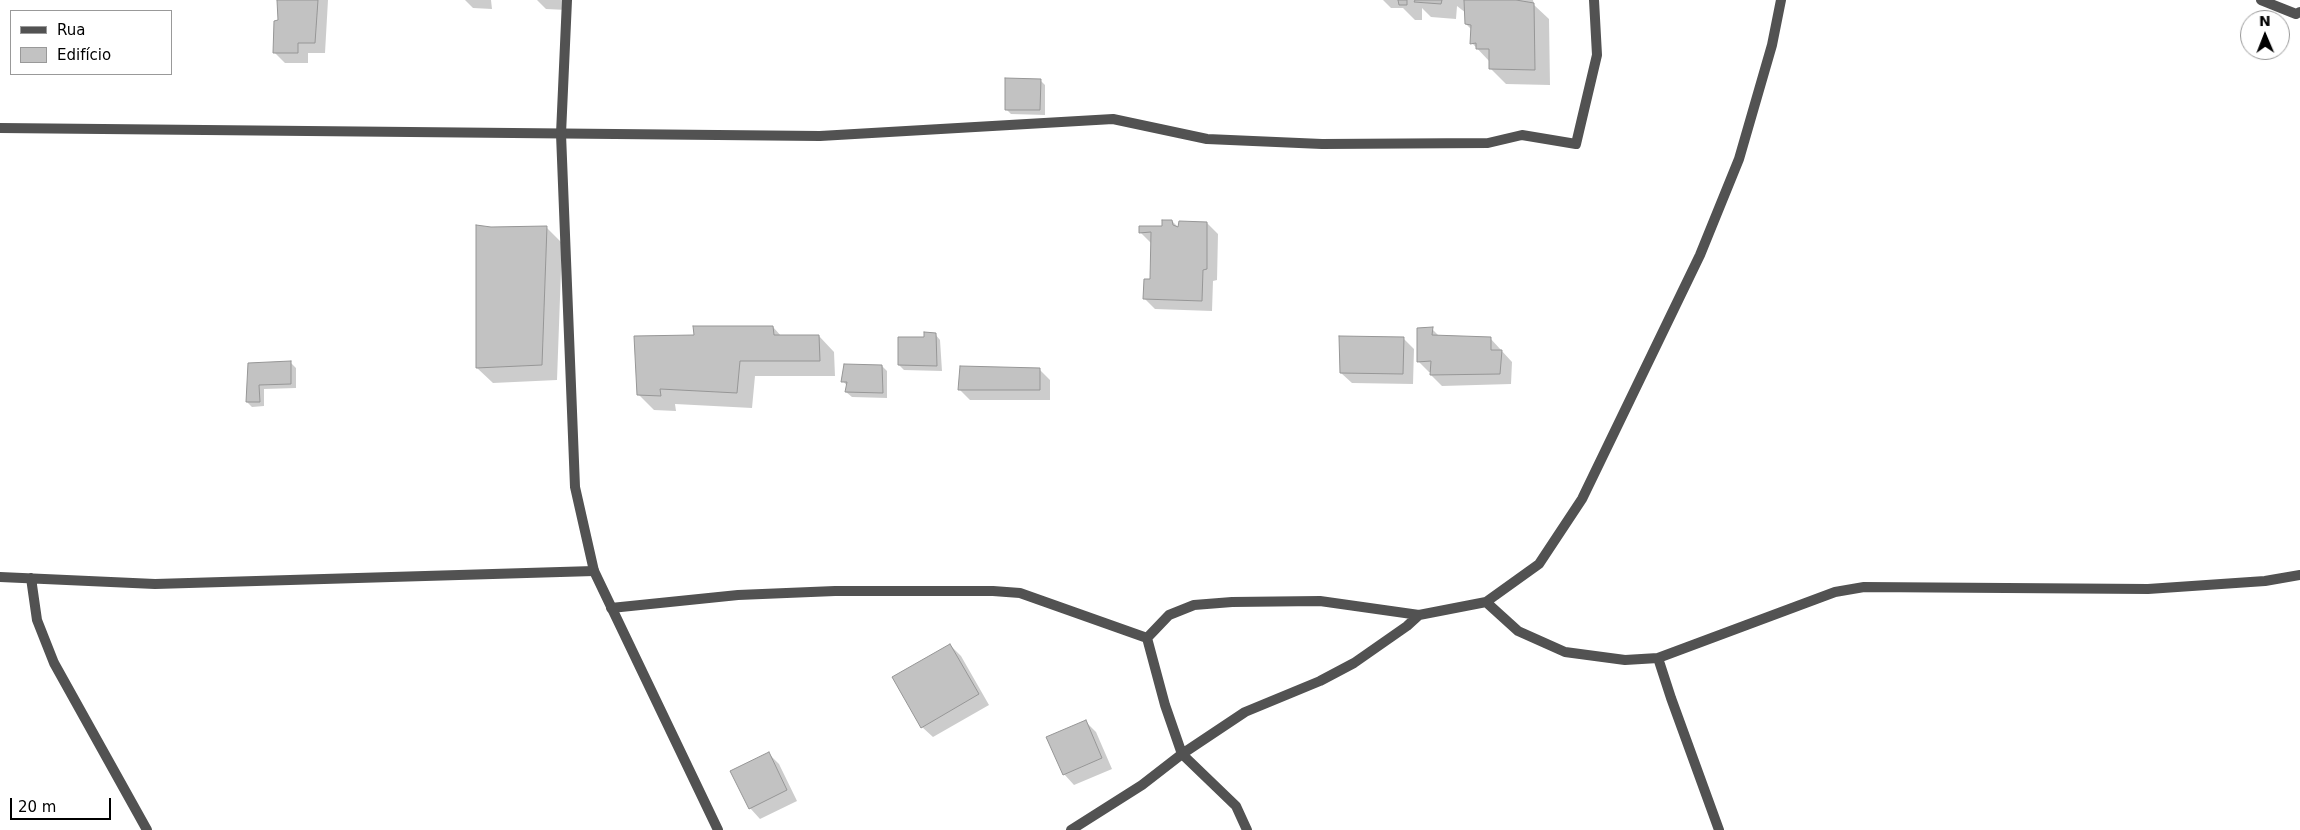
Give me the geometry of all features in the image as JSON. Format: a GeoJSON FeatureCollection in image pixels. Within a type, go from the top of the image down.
{"type":"FeatureCollection","features":[{"type":"Feature","properties":{"kind":"street"},"geometry":{"type":"LineString","coordinates":[[567,0],[561,134],[575,487],[594,571],[718,830]]}},
{"type":"Feature","properties":{"kind":"street"},"geometry":{"type":"LineString","coordinates":[[0,128],[820,136],[1113,119],[1207,139],[1322,144],[1488,143],[1522,135],[1576,144],[1597,55],[1594,0]]}},
{"type":"Feature","properties":{"kind":"street"},"geometry":{"type":"LineString","coordinates":[[1147,638],[1169,615],[1194,605],[1232,602],[1320,601],[1419,615],[1486,602],[1539,564],[1586,490],[1700,255],[1739,159],[1772,45],[1781,0]]}},
{"type":"Feature","properties":{"kind":"street"},"geometry":{"type":"LineString","coordinates":[[2261,0],[2296,14],[2300,12]]}},
{"type":"Feature","properties":{"kind":"street"},"geometry":{"type":"LineString","coordinates":[[0,577],[155,584],[594,571]]}},
{"type":"Feature","properties":{"kind":"street"},"geometry":{"type":"LineString","coordinates":[[1486,602],[1518,632],[1565,652],[1625,660],[1658,658],[1834,592],[1864,587],[2148,589],[2255,582],[2300,575]]}},
{"type":"Feature","properties":{"kind":"street"},"geometry":{"type":"LineString","coordinates":[[31,578],[37,620],[54,663],[147,830]]}},
{"type":"Feature","properties":{"kind":"street"},"geometry":{"type":"LineString","coordinates":[[611,608],[748,594],[835,591],[994,591],[1020,593],[1147,638]]}},
{"type":"Feature","properties":{"kind":"street"},"geometry":{"type":"LineString","coordinates":[[1071,830],[1142,785],[1182,754],[1245,712],[1320,681],[1354,663],[1399,632],[1419,615]]}},
{"type":"Feature","properties":{"kind":"street"},"geometry":{"type":"LineString","coordinates":[[1147,638],[1165,705],[1182,754],[1236,806],[1247,830]]}},
{"type":"Feature","properties":{"kind":"street"},"geometry":{"type":"LineString","coordinates":[[1658,658],[1719,830]]}},
{"type":"Feature","properties":{"kind":"building"},"geometry":{"type":"Polygon","coordinates":[[[277,0],[318,0],[315,43],[298,43],[298,53],[273,53],[274,21],[278,20],[277,0]]]}},
{"type":"Feature","properties":{"kind":"building"},"geometry":{"type":"Polygon","coordinates":[[[1398,0],[1407,0],[1407,5],[1399,5],[1398,0]]]}},
{"type":"Feature","properties":{"kind":"building"},"geometry":{"type":"Polygon","coordinates":[[[1415,0],[1442,0],[1441,4],[1414,2],[1415,0]]]}},
{"type":"Feature","properties":{"kind":"building"},"geometry":{"type":"Polygon","coordinates":[[[1464,0],[1516,0],[1534,3],[1535,70],[1489,69],[1489,49],[1476,49],[1476,43],[1470,44],[1471,25],[1465,24],[1464,0]]]}},
{"type":"Feature","properties":{"kind":"building"},"geometry":{"type":"Polygon","coordinates":[[[1005,78],[1041,79],[1040,110],[1005,110],[1005,78]]]}},
{"type":"Feature","properties":{"kind":"building"},"geometry":{"type":"Polygon","coordinates":[[[1162,220],[1172,220],[1173,225],[1178,227],[1179,221],[1207,222],[1207,269],[1203,270],[1202,301],[1143,299],[1144,279],[1150,279],[1151,232],[1139,233],[1139,226],[1162,226],[1162,220]]]}},
{"type":"Feature","properties":{"kind":"building"},"geometry":{"type":"Polygon","coordinates":[[[476,225],[491,227],[547,226],[542,365],[476,368],[476,225]]]}},
{"type":"Feature","properties":{"kind":"building"},"geometry":{"type":"Polygon","coordinates":[[[693,326],[773,326],[774,335],[819,335],[820,361],[740,361],[737,393],[660,389],[661,396],[637,395],[634,336],[694,335],[693,326]]]}},
{"type":"Feature","properties":{"kind":"building"},"geometry":{"type":"Polygon","coordinates":[[[1433,327],[1432,335],[1491,337],[1491,350],[1502,350],[1500,374],[1430,375],[1431,361],[1417,362],[1417,328],[1433,327]]]}},
{"type":"Feature","properties":{"kind":"building"},"geometry":{"type":"Polygon","coordinates":[[[924,332],[936,333],[937,366],[898,365],[898,337],[924,337],[924,332]]]}},
{"type":"Feature","properties":{"kind":"building"},"geometry":{"type":"Polygon","coordinates":[[[1339,336],[1404,337],[1403,374],[1340,373],[1339,336]]]}},
{"type":"Feature","properties":{"kind":"building"},"geometry":{"type":"Polygon","coordinates":[[[291,361],[291,384],[259,385],[260,402],[246,402],[248,363],[291,361]]]}},
{"type":"Feature","properties":{"kind":"building"},"geometry":{"type":"Polygon","coordinates":[[[844,364],[882,365],[883,393],[845,392],[847,382],[841,382],[844,364]]]}},
{"type":"Feature","properties":{"kind":"building"},"geometry":{"type":"Polygon","coordinates":[[[960,366],[1040,368],[1040,390],[958,390],[960,366]]]}},
{"type":"Feature","properties":{"kind":"building"},"geometry":{"type":"Polygon","coordinates":[[[950,644],[979,694],[921,728],[892,677],[950,644]]]}},
{"type":"Feature","properties":{"kind":"building"},"geometry":{"type":"Polygon","coordinates":[[[1086,720],[1102,758],[1063,775],[1046,737],[1086,720]]]}},
{"type":"Feature","properties":{"kind":"building"},"geometry":{"type":"Polygon","coordinates":[[[769,752],[787,790],[749,809],[730,771],[769,752]]]}}]}
